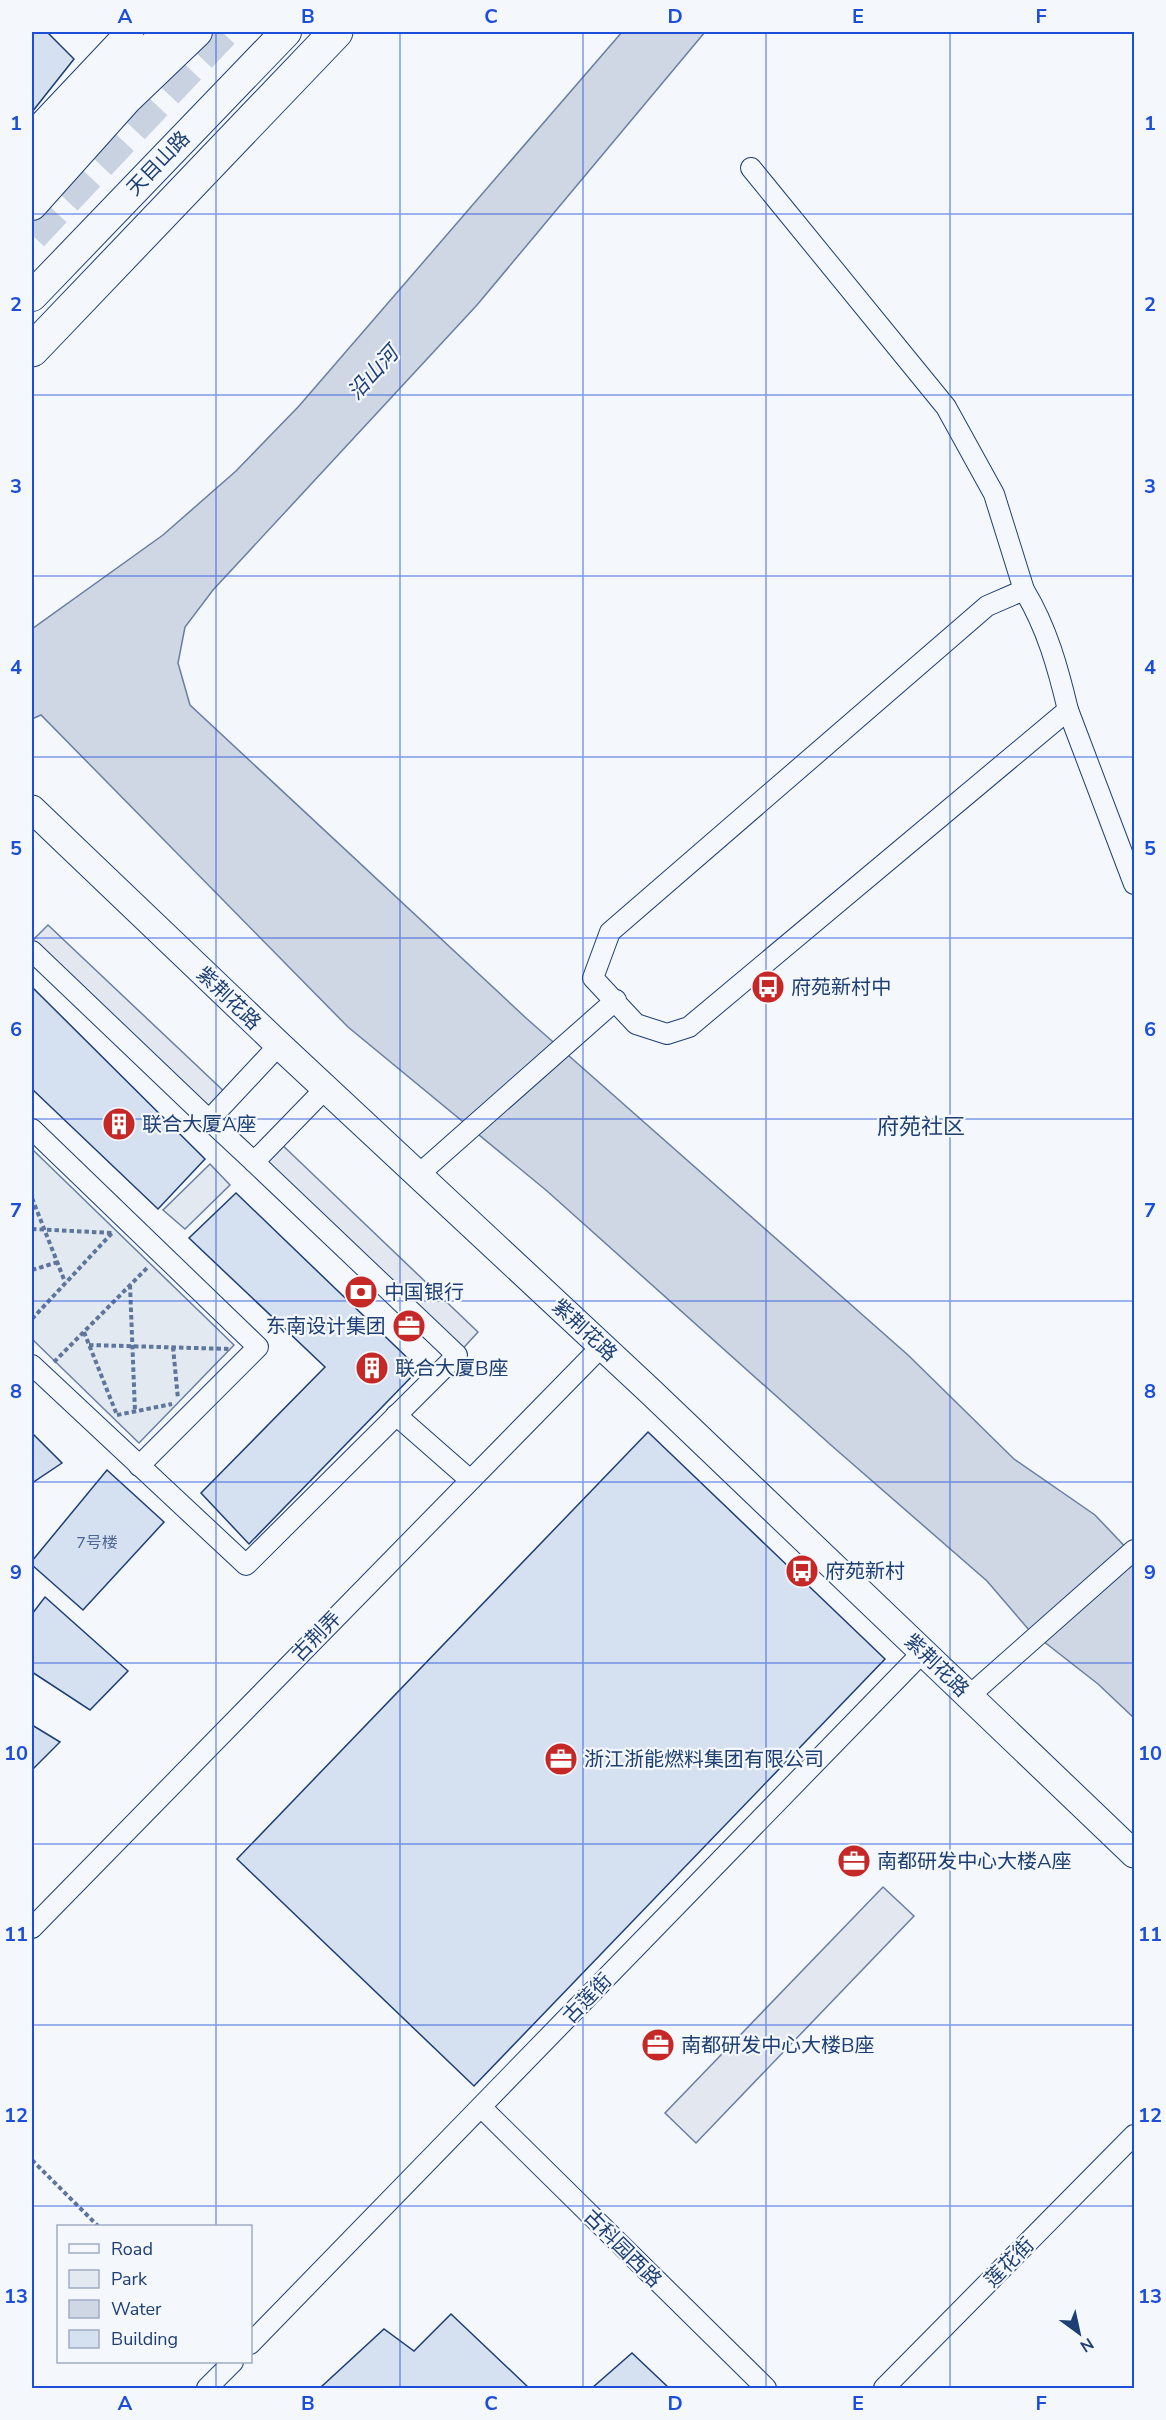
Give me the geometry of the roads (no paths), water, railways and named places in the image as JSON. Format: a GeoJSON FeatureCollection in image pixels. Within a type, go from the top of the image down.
{"type":"FeatureCollection","features":[{"type":"Feature","properties":{"kind":"highway"},"geometry":{"type":"LineString","coordinates":[[32,170],[170,32]]}},
{"type":"Feature","properties":{"kind":"highway"},"geometry":{"type":"LineString","coordinates":[[32,350],[336,32]]}},
{"type":"Feature","properties":{"kind":"main road"},"geometry":{"type":"LineString","coordinates":[[32,205],[126,100],[197,32]]}},
{"type":"Feature","properties":{"kind":"main road","name":"天目山路"},"geometry":{"type":"LineString","coordinates":[[32,296],[286,32]]}},
{"type":"Feature","properties":{"kind":"street"},"geometry":{"type":"LineString","coordinates":[[32,136],[130,32]]}},
{"type":"Feature","properties":{"kind":"street"},"geometry":{"type":"LineString","coordinates":[[751,168],[946,407],[994,494],[1024,590],[1039,615],[1055,657],[1068,710],[1134,884]]}},
{"type":"Feature","properties":{"kind":"street"},"geometry":{"type":"LineString","coordinates":[[1024,590],[987,606],[610,932],[593,978],[636,1024],[667,1034],[689,1027],[1068,710]]}},
{"type":"Feature","properties":{"kind":"street","name":"紫荆花路"},"geometry":{"type":"LineString","coordinates":[[32,809],[325,1089],[602,1346],[1134,1854]]}},
{"type":"Feature","properties":{"kind":"street"},"geometry":{"type":"LineString","coordinates":[[32,951],[457,1355],[246,1565],[37,1370]]}},
{"type":"Feature","properties":{"kind":"street"},"geometry":{"type":"LineString","coordinates":[[418,1175],[616,1000]]}},
{"type":"Feature","properties":{"kind":"street"},"geometry":{"type":"LineString","coordinates":[[209,1120],[279,1045]]}},
{"type":"Feature","properties":{"kind":"street"},"geometry":{"type":"LineString","coordinates":[[254,1162],[325,1089]]}},
{"type":"Feature","properties":{"kind":"street"},"geometry":{"type":"LineString","coordinates":[[32,1129],[119,1226],[162,1254],[258,1347],[139,1466]]}},
{"type":"Feature","properties":{"kind":"street","name":"古荆弄"},"geometry":{"type":"LineString","coordinates":[[32,1928],[602,1346]]}},
{"type":"Feature","properties":{"kind":"street"},"geometry":{"type":"LineString","coordinates":[[396,1415],[470,1479]]}},
{"type":"Feature","properties":{"kind":"street"},"geometry":{"type":"LineString","coordinates":[[969,1696],[1134,1550]]}},
{"type":"Feature","properties":{"kind":"street","name":"古莲街"},"geometry":{"type":"LineString","coordinates":[[252,2342],[923,1652]]}},
{"type":"Feature","properties":{"kind":"street","name":"古科园西路"},"geometry":{"type":"LineString","coordinates":[[481,2107],[766,2388]]}},
{"type":"Feature","properties":{"kind":"street","name":"莲花街"},"geometry":{"type":"LineString","coordinates":[[884,2388],[1134,2135]]}},
{"type":"Feature","properties":{"kind":"street"},"geometry":{"type":"LineString","coordinates":[[207,2388],[231,2363]]}},
{"type":"Feature","properties":{"kind":"water","name":"沿山河"},"geometry":{"type":"Polygon","coordinates":[[[622,32],[705,32],[477,305],[213,590],[185,627],[178,663],[190,705],[526,1018],[908,1355],[1014,1459],[1095,1515],[1134,1556],[1134,1718],[1098,1684],[1029,1630],[987,1581],[547,1191],[348,1027],[41,715],[32,719],[32,629],[163,535],[236,471],[299,406],[622,32]]]}},
{"type":"Feature","properties":{"kind":"tunnel"},"geometry":{"type":"LineString","coordinates":[[32,235],[223,32]]}},
{"type":"Feature","properties":{"kind":"place","name":"府苑新村中"},"geometry":{"type":"Point","coordinates":[768,987]}},
{"type":"Feature","properties":{"kind":"place","name":"联合大厦A座"},"geometry":{"type":"Point","coordinates":[119,1124]}},
{"type":"Feature","properties":{"kind":"place","name":"中国银行"},"geometry":{"type":"Point","coordinates":[361,1292]}},
{"type":"Feature","properties":{"kind":"place","name":"东南设计集团"},"geometry":{"type":"Point","coordinates":[409,1326]}},
{"type":"Feature","properties":{"kind":"place","name":"联合大厦B座"},"geometry":{"type":"Point","coordinates":[372,1368]}},
{"type":"Feature","properties":{"kind":"place","name":"府苑新村"},"geometry":{"type":"Point","coordinates":[802,1571]}},
{"type":"Feature","properties":{"kind":"place","name":"浙江浙能燃料集团有限公司"},"geometry":{"type":"Point","coordinates":[561,1759]}},
{"type":"Feature","properties":{"kind":"place","name":"南都研发中心大楼A座"},"geometry":{"type":"Point","coordinates":[854,1861]}},
{"type":"Feature","properties":{"kind":"place","name":"南都研发中心大楼B座"},"geometry":{"type":"Point","coordinates":[658,2045]}},
{"type":"Feature","properties":{"kind":"district","name":"府苑社区"},"geometry":{"type":"Point","coordinates":[921,1126]}}]}
